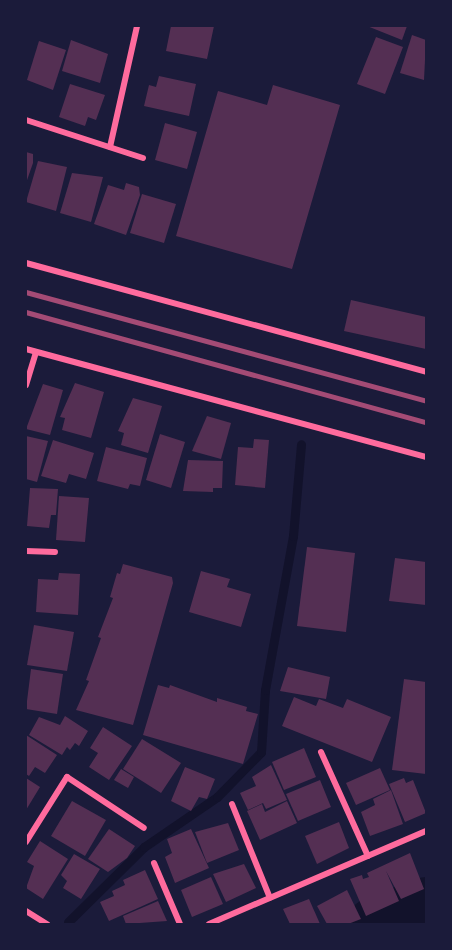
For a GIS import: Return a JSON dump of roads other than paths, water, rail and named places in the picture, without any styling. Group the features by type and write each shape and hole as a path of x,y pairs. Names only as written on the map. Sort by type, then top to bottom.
{"street":[{"path":"110,147 137,26"},
{"path":"26,120 143,158"},
{"path":"26,263 426,372"},
{"path":"26,349 426,458"},
{"path":"26,386 36,352"},
{"path":"26,551 55,552"},
{"path":"321,752 368,856"},
{"path":"26,842 67,777 144,828"},
{"path":"232,804 270,898"},
{"path":"209,924 426,831"},
{"path":"154,863 180,924"},
{"path":"26,911 47,924"}],"waterway":[{"path":"68,922 144,847 217,797 261,752 265,690 293,536 301,444"},
{"path":"374,924 426,904"}],"railway":[{"path":"26,292 426,401"},
{"path":"26,312 426,422"}]}
